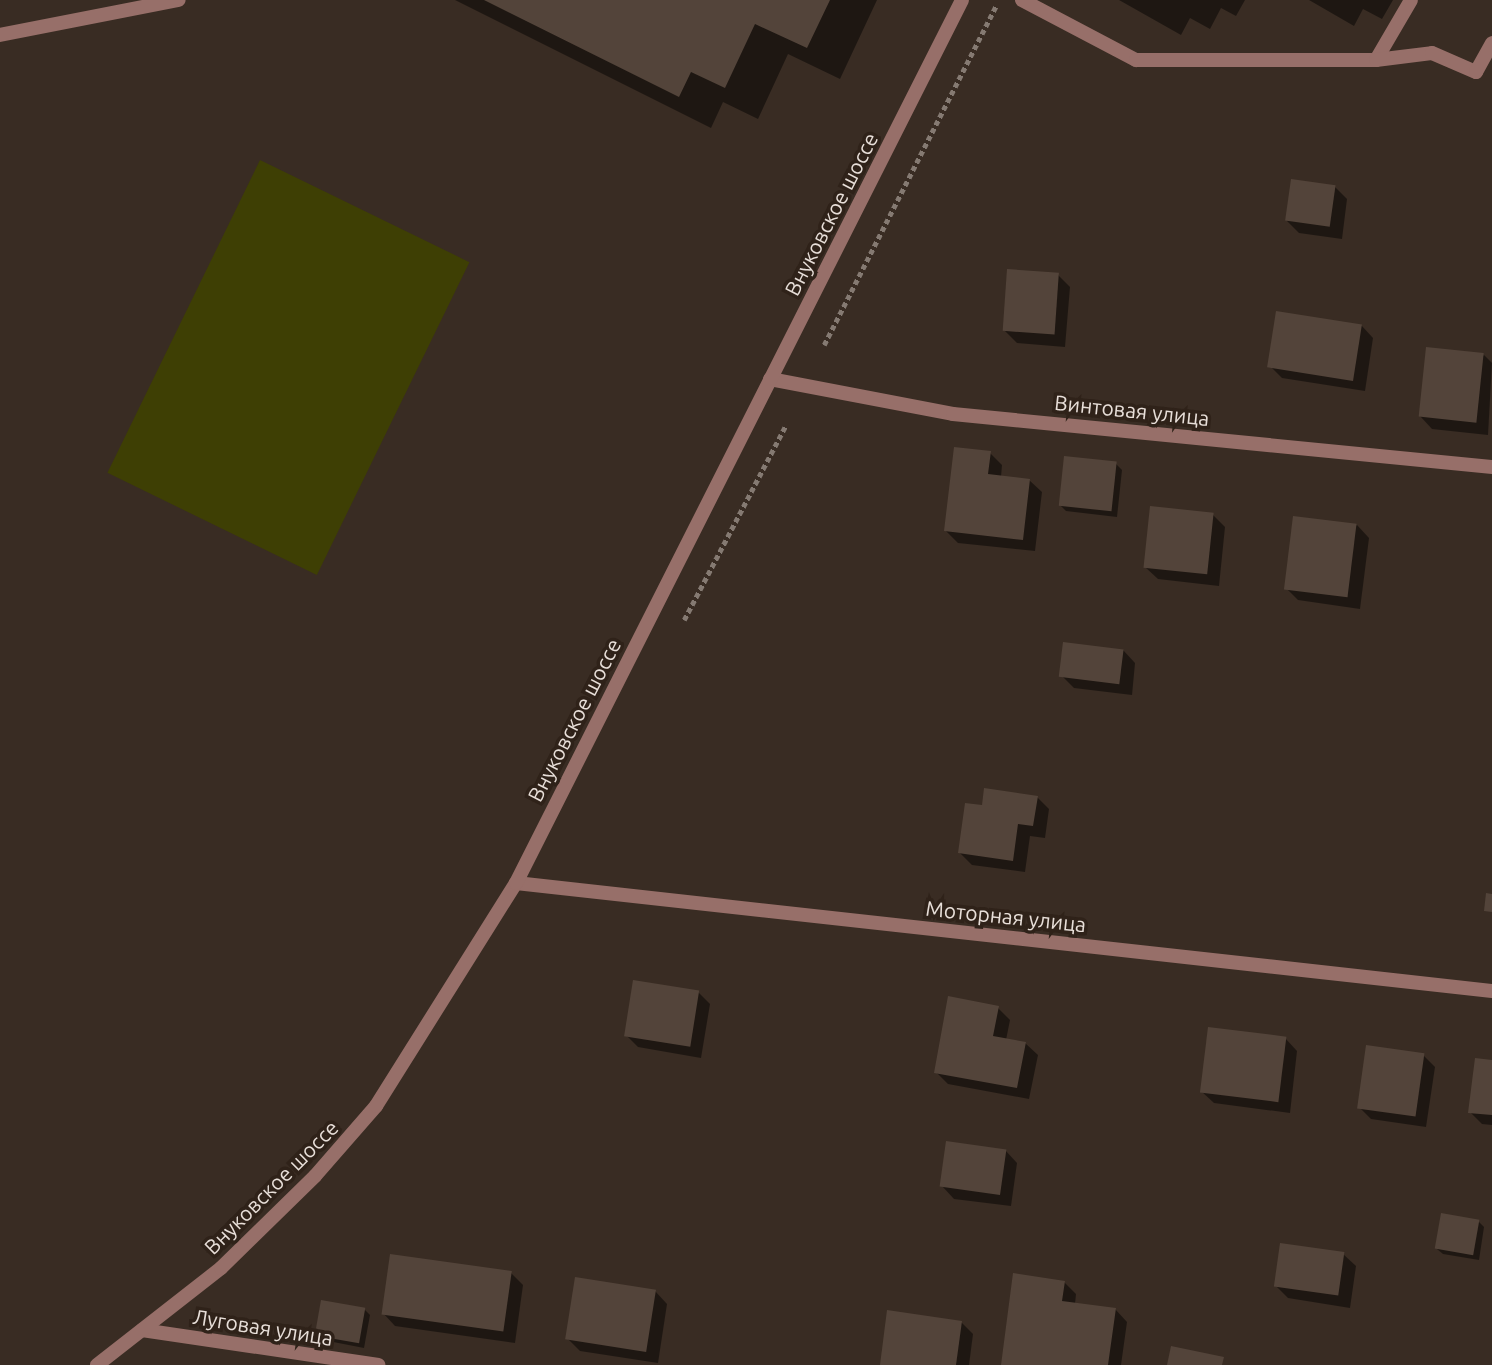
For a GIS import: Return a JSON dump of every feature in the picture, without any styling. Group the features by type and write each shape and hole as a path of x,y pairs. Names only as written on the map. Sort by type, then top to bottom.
{"street":[{"path":"0,35 179,0"},
{"name":"Внуковское шоссе","path":"97,1365 221,1268 347,1141 376,1106 516,883 962,0"},
{"path":"1022,0 1136,60 1376,60 1432,53 1476,72 1492,43"},
{"path":"1376,60 1411,0"},
{"name":"Винтовая улица","path":"770,379 953,414 1492,467"},
{"name":"Моторная улица","path":"516,883 1492,991"},
{"name":"Луговая улица","path":"142,1330 378,1365"}],"path":[{"path":"824,345 999,0"}],"shaded area":[{"path":"260,160 469,262 317,575 107,473"}],"building":[{"path":"484,0 830,0 807,48 755,24 725,88 691,72 679,97"},
{"path":"1291,179 1336,185 1330,227 1285,221"},
{"path":"1007,269 1059,273 1055,334 1003,331"},
{"path":"1276,311 1362,325 1353,381 1267,367"},
{"path":"1426,347 1484,353 1476,423 1419,417"},
{"path":"954,447 991,451 988,474 1030,479 1023,540 944,531"},
{"path":"1064,456 1117,462 1111,511 1059,506"},
{"path":"1150,506 1214,513 1207,574 1144,568"},
{"path":"1293,516 1357,524 1348,597 1284,589"},
{"path":"1063,642 1124,649 1119,684 1059,677"},
{"path":"984,788 1038,796 1033,826 1018,824 1013,861 958,853 965,803 982,805"},
{"path":"1486,893 1492,894 1492,912 1484,911"},
{"path":"633,980 699,990 690,1047 624,1036"},
{"path":"948,996 999,1006 993,1036 1026,1042 1017,1088 934,1073"},
{"path":"1208,1027 1286,1037 1278,1102 1200,1093"},
{"path":"1366,1045 1424,1053 1416,1117 1357,1108"},
{"path":"1475,1058 1492,1060 1492,1115 1468,1113"},
{"path":"946,1141 1006,1149 1000,1195 940,1187"},
{"path":"1441,1213 1479,1220 1473,1255 1435,1248"},
{"path":"1280,1243 1344,1252 1338,1296 1274,1287"},
{"path":"390,1254 512,1271 503,1332 382,1314"},
{"path":"1013,1273 1065,1281 1062,1301 1116,1308 1108,1365 1001,1365"},
{"path":"575,1277 656,1290 646,1352 565,1339"},
{"path":"321,1300 365,1308 359,1343 315,1335"},
{"path":"887,1310 962,1321 956,1365 880,1365"},
{"path":"1171,1346 1224,1357 1222,1365 1167,1365"}]}
